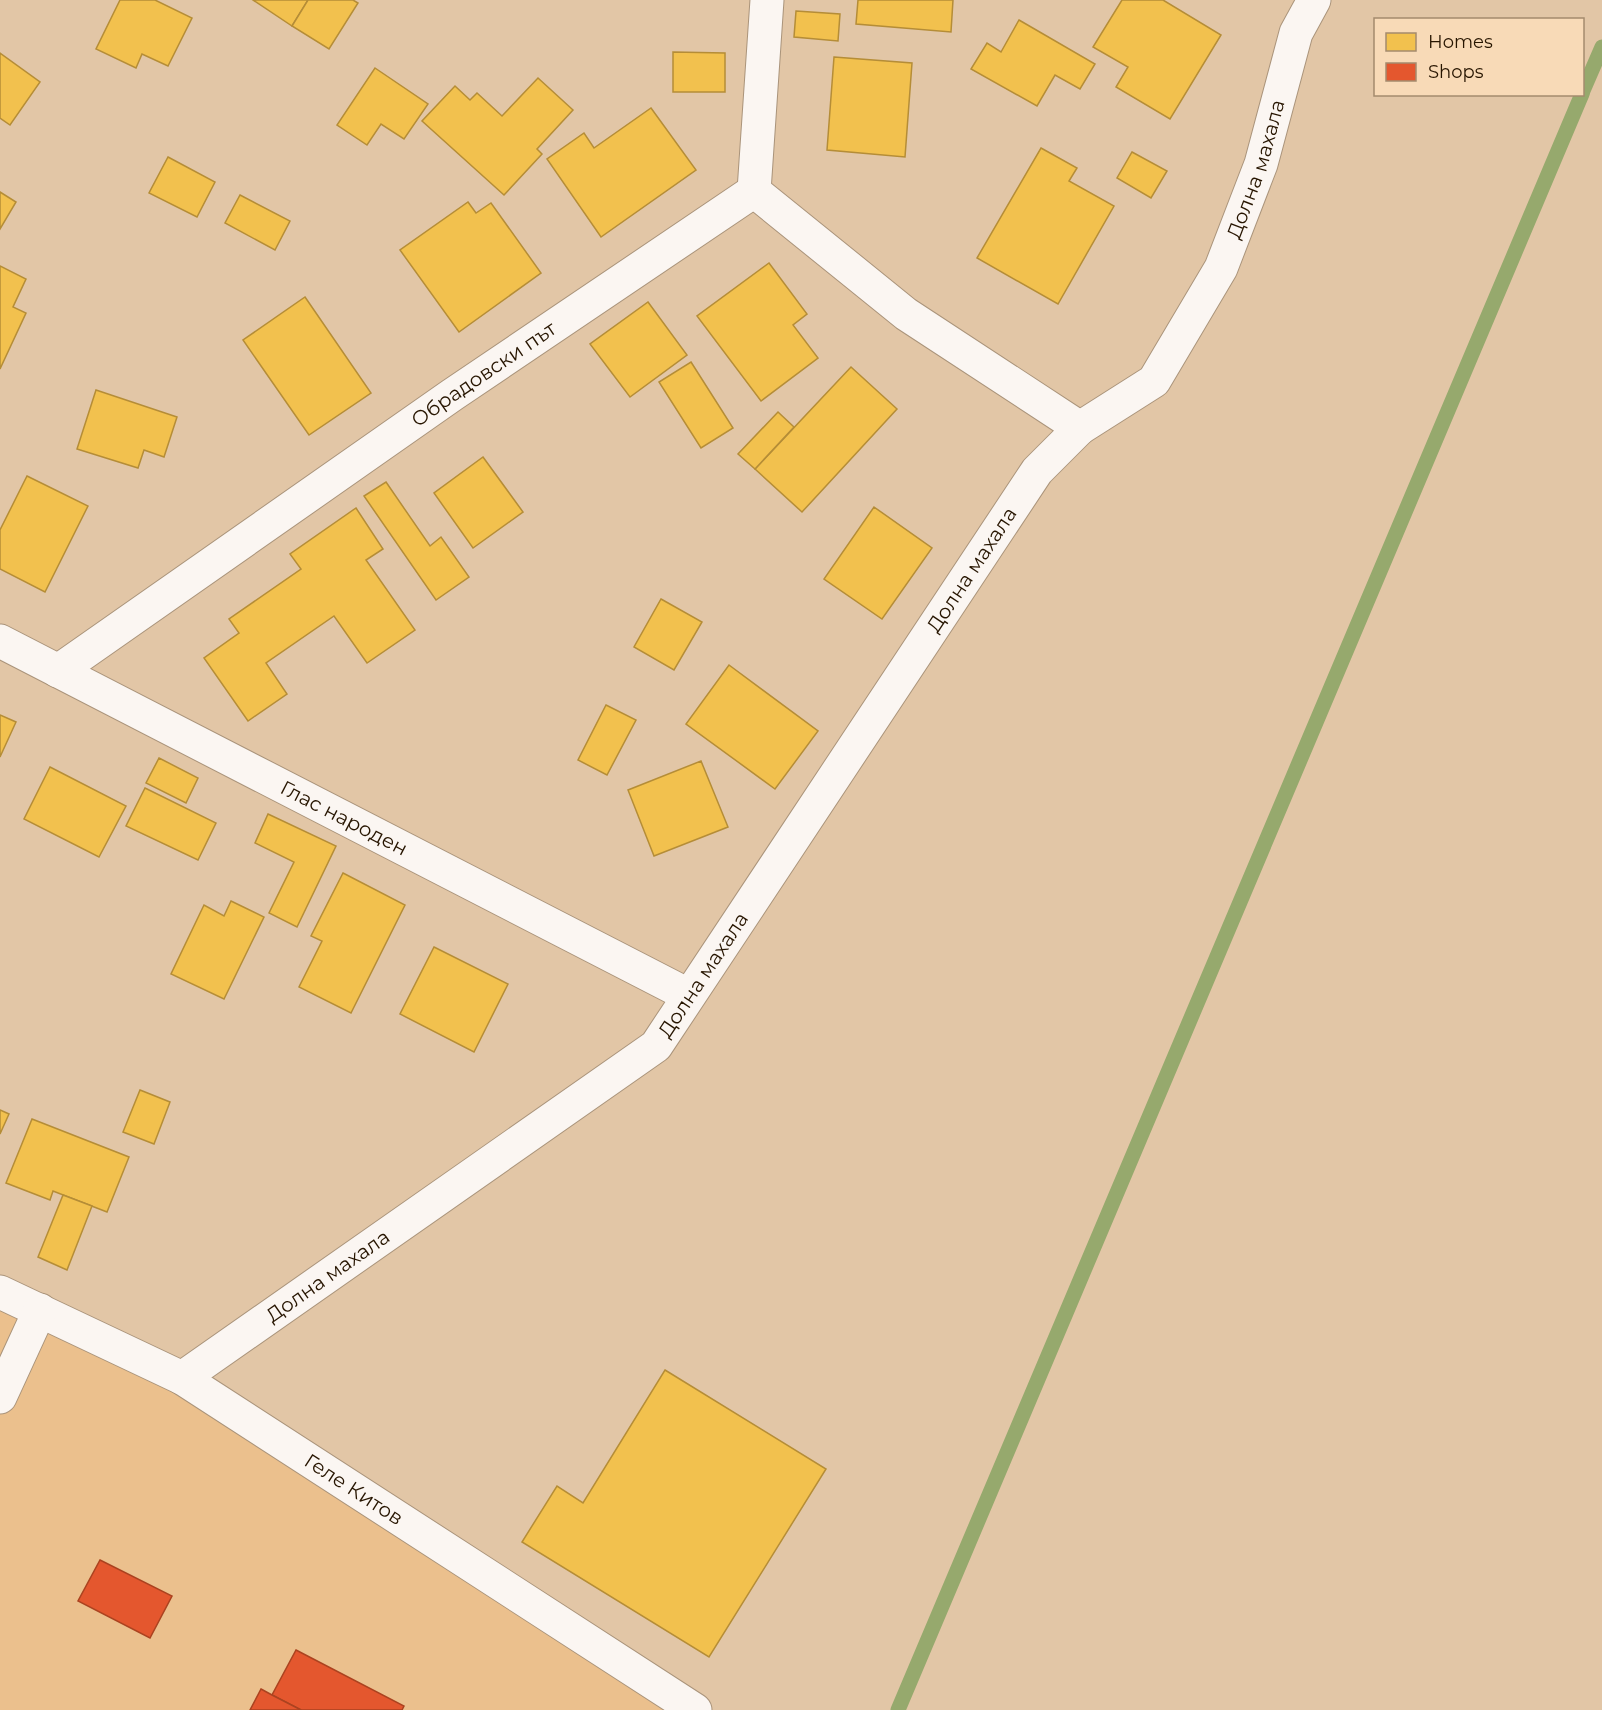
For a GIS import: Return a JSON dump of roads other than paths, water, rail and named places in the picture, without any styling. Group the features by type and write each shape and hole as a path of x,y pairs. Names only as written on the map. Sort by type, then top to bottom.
{"street":[{"path":"767,0 754,191 906,314 1080,428"},
{"name":"Долна махала","path":"182,1378 656,1046 1036,471 1080,428 1154,381 1221,268 1261,165 1296,33 1314,0"},
{"name":"Обрадовски път","path":"58,671 452,395 754,191"},
{"name":"Глас народен","path":"0,641 688,995"},
{"name":"Геле Китов","path":"0,1292 182,1378 695,1710"},
{"path":"0,1397 40,1311"}],"waterway":[{"path":"1584,88 1602,47"},
{"path":"898,1710 1581,96"}]}
